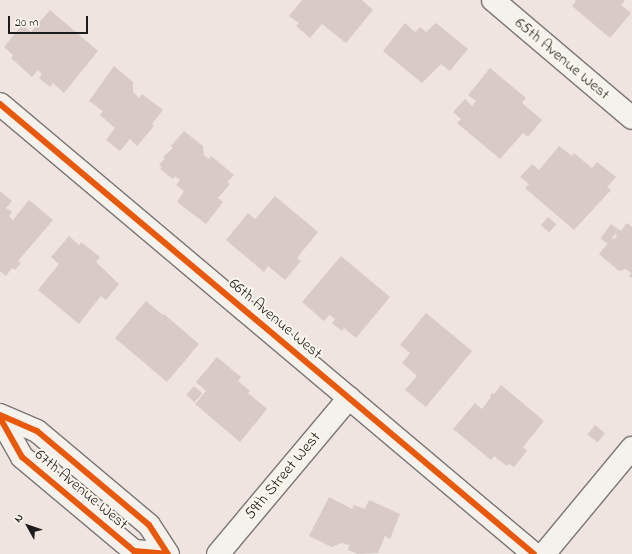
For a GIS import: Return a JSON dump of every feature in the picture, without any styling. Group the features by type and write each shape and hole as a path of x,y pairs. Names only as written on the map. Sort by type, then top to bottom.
{"street":[{"name":"65th Avenue West","path":"493,0 632,118"},
{"name":"66th Avenue West","path":"0,104 534,554"},
{"name":"59th Street West","path":"218,554 349,398"},
{"name":"67th Avenue West","path":"0,416 37,431 150,525 167,554"},
{"name":"67th Avenue West","path":"0,416 22,457 134,551 167,554"},
{"path":"544,554 632,448"}],"building":[{"path":"302,0 362,0 373,10 346,43 322,24 310,38 296,26 299,23 289,16"},
{"path":"574,0 625,0 621,5 631,13 610,38 572,6 576,1"},
{"path":"50,10 98,51 64,93 53,83 50,87 39,78 42,74 38,70 32,77 11,58 13,55 4,47 22,25 31,32"},
{"path":"405,23 415,32 420,27 426,32 436,23 468,49 450,71 441,64 422,83 383,51"},
{"path":"114,66 133,82 133,92 139,98 142,94 163,110 152,124 154,126 137,146 130,139 120,151 106,140 115,128 100,115 103,111 89,101"},
{"path":"490,68 526,98 522,103 542,120 528,137 523,133 500,159 457,123 461,119 453,112 465,99 472,106 476,101 468,95"},
{"path":"184,131 203,146 204,155 209,159 211,156 234,175 227,182 230,184 218,198 223,202 206,224 177,202 184,191 176,185 180,180 175,176 173,179 160,169 162,167 159,165 165,158 163,157 173,148 171,146"},
{"path":"559,146 572,156 574,153 592,168 597,162 616,177 607,187 611,190 574,230 525,188 529,184 520,177 532,164 539,170"},
{"path":"0,191 12,201 6,208 12,212 9,216 13,220 29,200 53,220 18,261 21,263 15,270 12,268 6,276 0,271"},
{"path":"275,196 318,232 297,258 301,261 285,280 268,266 264,272 226,240 248,213 255,219"},
{"path":"548,217 556,224 549,233 541,225"},
{"path":"627,223 632,227 632,278 629,276 631,273 626,269 619,271 599,254 612,238 614,239 617,236 615,234 619,229 621,231"},
{"path":"611,224 618,229 608,244 600,239"},
{"path":"69,236 79,245 81,242 100,257 96,262 119,284 106,300 101,296 79,324 38,290 59,264 51,257"},
{"path":"341,256 390,297 356,338 344,328 342,331 332,323 335,319 329,315 324,321 302,302"},
{"path":"146,301 163,315 164,314 199,344 167,382 115,338"},
{"path":"426,313 472,351 426,407 405,390 417,376 402,363 410,353 400,345"},
{"path":"217,357 241,377 238,381 250,391 248,393 267,409 240,442 195,404 206,391 196,382"},
{"path":"501,385 544,421 523,447 527,451 514,467 509,464 507,466 494,456 491,460 453,429 475,403 482,409 491,397 490,396 492,393 494,394"},
{"path":"194,386 202,393 194,402 186,395"},
{"path":"595,425 605,433 598,443 587,434"},
{"path":"329,497 352,509 354,505 365,509 369,500 400,514 390,539 385,536 378,553 358,554 348,550 349,545 341,543 332,547 309,536"}],"cycle path":[{"path":"0,104 534,554"},
{"path":"0,415 37,431 149,525 168,554"},
{"path":"0,418 22,457 134,551 166,554"}]}
